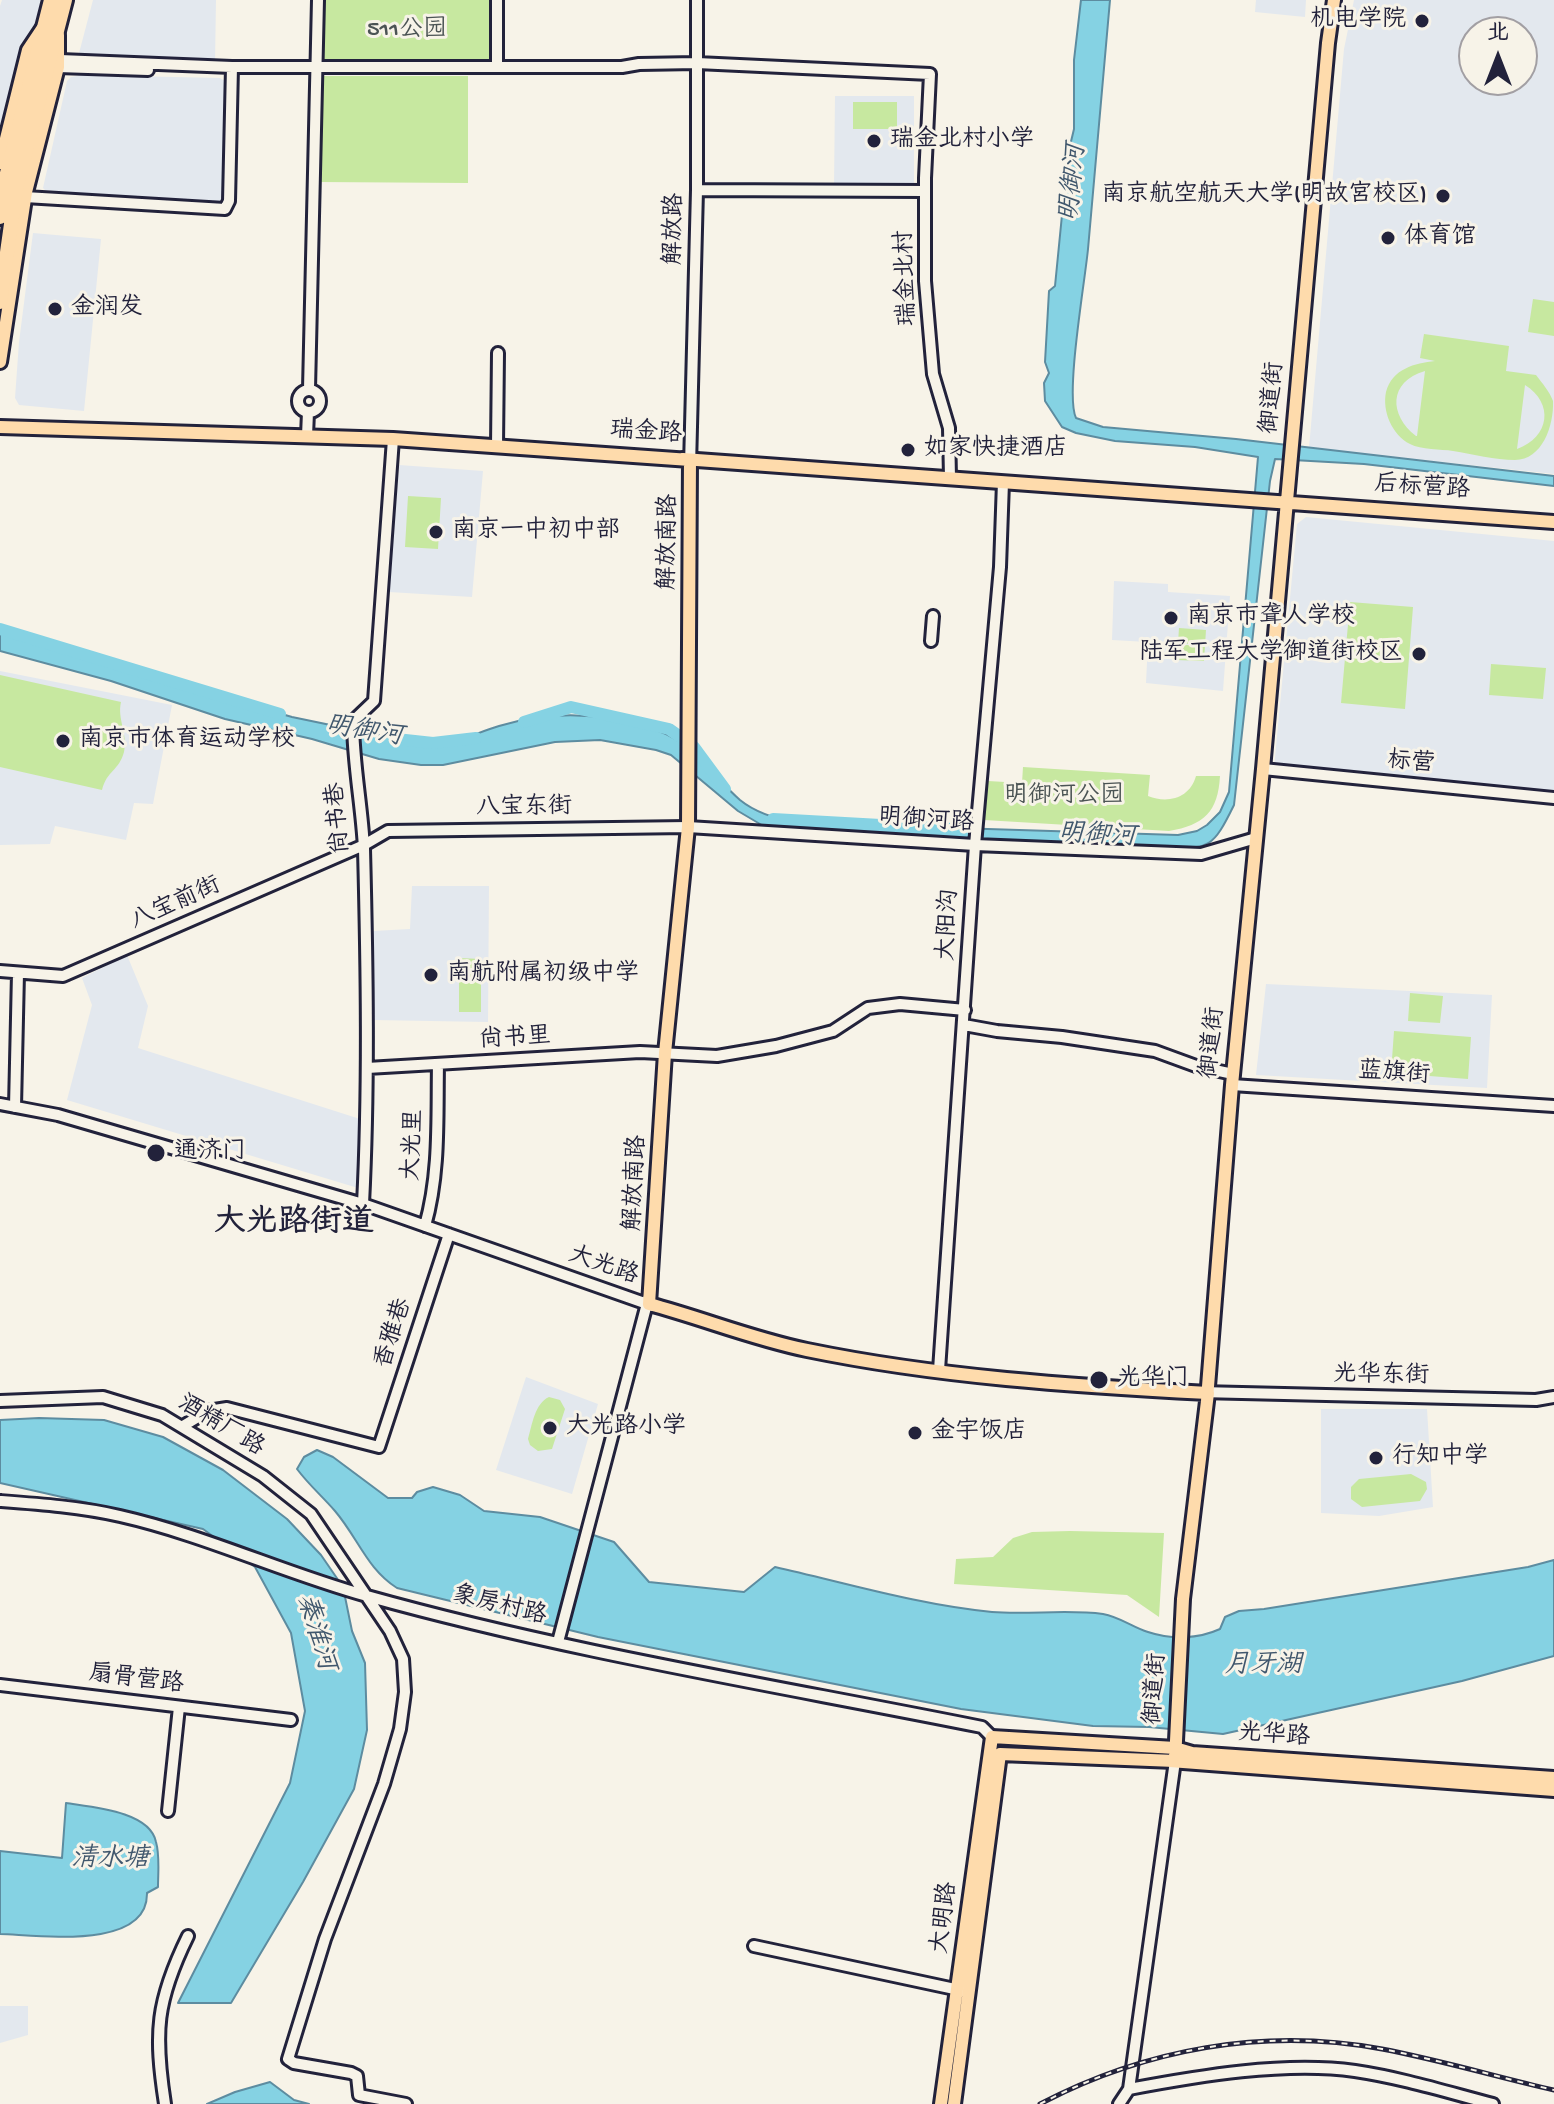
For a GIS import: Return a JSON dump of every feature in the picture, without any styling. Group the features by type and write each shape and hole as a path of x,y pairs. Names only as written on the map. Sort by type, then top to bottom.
{"highway":[{"path":"0,302 16,189 52,24 51,0"},
{"path":"0,217 4,185 52,24 65,0"}],"main road":[{"name":"御道街","path":"1175,1755 1183,1599 1208,1393 1232,1079 1334,0"},
{"path":"0,163 28,50 52,24"},
{"path":"0,362 25,197 59,63 52,24"},
{"name":"瑞金路","path":"0,427 393,439 1287,501"},
{"name":"后标营路","path":"1287,501 1554,522"},
{"path":"688,827 689,626"},
{"path":"1092,1387 1208,1393"},
{"name":"光华路","path":"992,1737 1554,1790"},
{"name":"大明路","path":"954,2104 992,1737"},
{"name":"光华路","path":"1175,1755 1192,1753 1554,1778"},
{"name":"大明路","path":"941,2104 964,1991 1000,1754 1175,1755"}],"street":[{"path":"307,436 308,412 320,401 318,394 309,389 318,0"},
{"path":"497,0 497,67"},
{"name":"解放路","path":"690,460 697,190 697,0"},
{"path":"59,63 232,70 622,67 697,63"},
{"name":"瑞金北村","path":"697,63 930,74 925,281 933,374 949,428 950,478"},
{"path":"25,197 225,209 229,201 232,70"},
{"path":"697,190 925,191"},
{"path":"497,446 498,353"},
{"name":"尚书巷","path":"363,1204 367,1068 364,845 353,721 374,701 393,439"},
{"name":"解放南路","path":"689,626 690,460"},
{"name":"大阳沟","path":"939,1370 977,817 1000,567 1003,482"},
{"path":"931,641 933,616"},
{"name":"解放南路","path":"558,1642 649,1304 665,1053 688,827 689,721"},
{"name":"标营","path":"1263,769 1554,798"},
{"name":"八宝东街","path":"364,845 388,831 688,827"},
{"name":"明御河路","path":"688,827 975,845 1201,854 1256,838"},
{"name":"八宝前街","path":"0,971 63,976 364,845"},
{"path":"15,1107 18,973"},
{"name":"尚书里","path":"367,1068 640,1052 717,1056 776,1046 833,1031 868,1008 900,1004 965,1010"},
{"name":"蓝旗街","path":"964,1025 1155,1051 1232,1079 1554,1106"},
{"name":"大光里","path":"425,1226 437,1163 438,1064"},
{"name":"大光路","path":"0,1104 58,1115 363,1204 649,1304 806,1350 939,1370 1092,1387"},
{"name":"香雅巷","path":"183,1426 208,1411 227,1408 379,1447 449,1234"},
{"name":"光华东街","path":"1208,1393 1536,1400 1554,1397"},
{"name":"酒精厂路","path":"0,1401 103,1397 162,1415 183,1426 263,1476 311,1514 390,1631 403,1659 405,1692 400,1729 384,1784 325,1939 288,2059 294,2063 351,2073 357,2076 359,2095 406,2104"},
{"name":"象房村路","path":"0,1501 77,1508 121,1517 215,1544 365,1596 558,1642 982,1727 992,1737"},
{"name":"扇骨营路","path":"0,1685 291,1720"},
{"path":"168,1811 179,1707"},
{"path":"1119,2104 1129,2089 1175,1755"},
{"path":"165,2104 158,2024 163,1996 188,1936"},
{"path":"754,1946 964,1991"},
{"path":"1129,2089 1216,2074 1277,2069 1352,2071 1493,2104"}],"shaded area":[{"path":"2,0 41,0 0,163 0,6"},
{"path":"93,0 216,0 215,63 78,57"},
{"path":"1256,0 1306,0 1305,17 1255,12"},
{"name":"南京航空航天大学(明故宫校区)","path":"1354,0 1554,0 1554,474 1309,448 1344,49"},
{"path":"82,75 220,78 225,81 229,85 224,204 48,193 43,188 67,81"},
{"name":"瑞金北村小学","path":"835,96 914,96 914,187 834,187"},
{"path":"33,233 101,239 84,411 19,405 15,398"},
{"name":"南京一中初中部","path":"399,465 483,471 472,597 389,592"},
{"name":"陆军工程大学御道街校区","path":"1306,517 1554,541 1554,797 1274,768 1297,524"},
{"name":"南京市聋人学校","path":"1114,581 1168,584 1168,592 1230,596 1223,691 1146,683 1148,642 1112,640"},
{"path":"0,671 172,705 153,804 134,803 126,840 55,826 50,844 0,845"},
{"name":"南航附属初级中学","path":"412,886 489,886 488,1022 373,1020 373,931 410,929"},
{"path":"127,955 148,1006 138,1048 360,1119 358,1188 67,1100 92,1005 82,978"},
{"path":"1266,984 1492,995 1487,1088 1256,1075"},
{"name":"大光路小学","path":"526,1377 598,1404 572,1494 496,1470"},
{"name":"行知中学","path":"1321,1409 1427,1409 1433,1507 1379,1516 1321,1513"},
{"path":"0,2006 28,2006 28,2035 0,2043"}],"green space":[{"name":"511公园","path":"323,0 493,0 492,58 486,61 324,61 321,52"},
{"path":"324,76 468,76 468,183 318,182 320,83"},
{"path":"853,102 897,102 897,129 853,129"},
{"path":"1533,299 1554,302 1554,336 1528,332"},
{"path":"1424,334 1509,346 1506,371 1536,375 1553,401 1549,431 1539,448 1524,458 1507,460 1420,447 1404,440 1390,422 1386,392 1399,373 1420,363 1435,361 1420,358","holes":["1425,371 1417,436 1416,436 1401,419 1396,400 1404,383","1525,385 1541,401 1544,419 1536,436 1517,449"]},
{"path":"408,496 441,498 438,549 405,547"},
{"path":"1350,602 1413,607 1405,709 1341,703"},
{"path":"1179,628 1206,630 1204,661 1176,660 1177,645 1202,645 1178,643"},
{"path":"1491,664 1546,668 1543,699 1489,695"},
{"name":"南京市体育运动学校","path":"0,675 121,702 124,752 102,790 0,767"},
{"name":"明御河公园","path":"1023,767 1150,775 1148,796 1163,799 1177,797 1189,790 1196,776 1220,776 1216,799 1207,815 1191,825 1169,831 984,820 988,781 1022,783"},
{"path":"459,958 481,959 481,1012 459,1012"},
{"path":"1410,993 1443,996 1440,1023 1408,1021"},
{"path":"1394,1031 1471,1037 1468,1079 1391,1073"},
{"path":"549,1397 560,1400 565,1409 552,1449 538,1451 528,1439 537,1409"},
{"path":"1411,1474 1426,1482 1427,1489 1420,1501 1362,1507 1351,1499 1351,1487 1359,1479"},
{"path":"1032,1532 1164,1533 1159,1617 1127,1595 954,1584 956,1559 993,1557 1013,1538"}],"water":[{"path":"1081,0 1110,0 1088,249 1074,363 1073,405 1076,418 1103,427 1236,439 1554,476 1554,486 1364,464 1275,459 1234,805 1220,832 1206,844 1188,848 1158,848 884,838 765,827 738,811 671,755 656,750 600,740 555,742 443,765 379,759 312,739 225,719 111,681 0,651 0,632 292,717 422,744 453,742 499,726 558,715 597,717 636,724 682,743 746,805 781,820 797,823 1178,835 1197,831 1207,825 1220,812 1229,792 1258,457 1195,447 1115,441 1076,433 1062,427 1045,401 1044,383 1049,373 1045,362 1049,291 1055,286 1068,154 1074,129 1074,60"},
{"name":"秦淮河","path":"0,1420 104,1420 163,1437 223,1470 287,1519 321,1555 343,1587 352,1631 365,1663 367,1730 354,1789 231,2003 178,2003 290,1783 305,1711 291,1633 255,1567 203,1529 0,1483"},
{"name":"月牙湖","path":"317,1450 333,1457 388,1498 412,1498 417,1492 433,1487 460,1495 484,1511 540,1517 614,1542 649,1582 744,1592 775,1567 965,1609 1006,1613 1103,1614 1157,1635 1176,1637 1203,1635 1220,1629 1225,1617 1239,1611 1528,1567 1554,1560 1554,1656 1462,1681 1223,1734 1149,1727 1093,1726 961,1709 598,1637 397,1588 378,1572 343,1521 297,1469 304,1457"},
{"name":"清水塘","path":"66,1803 118,1812 143,1823 156,1842 158,1887 147,1893 143,1911 130,1924 111,1932 63,1937 0,1934 0,1851 62,1858"},
{"path":"270,2082 294,2100 309,2104 207,2104 235,2092"}],"waterway":[{"name":"明御河","path":"0,629 280,714"},
{"name":"明御河","path":"524,722 571,707 669,729 683,739"},
{"name":"明御河","path":"387,738 433,743 476,738"},
{"name":"明御河","path":"694,747 725,789"},
{"name":"明御河","path":"773,819 970,830"}],"railway":[{"path":"1040,2104 1121,2069 1163,2057 1250,2042 1338,2043 1382,2049 1554,2090"}],"place":[{"name":"机电学院","path":"1422,21"},
{"name":"瑞金北村小学","path":"874,141"},
{"name":"南京航空航天大学(明故宫校区)","path":"1443,196"},
{"name":"体育馆","path":"1388,238"},
{"name":"金润发","path":"55,309"},
{"name":"如家快捷酒店","path":"908,450"},
{"name":"南京一中初中部","path":"436,532"},
{"name":"南京市聋人学校","path":"1171,618"},
{"name":"陆军工程大学御道街校区","path":"1419,654"},
{"name":"南京市体育运动学校","path":"63,741"},
{"name":"南航附属初级中学","path":"431,975"},
{"name":"通济门","path":"156,1153"},
{"name":"光华门","path":"1099,1380"},
{"name":"大光路小学","path":"550,1428"},
{"name":"金宇饭店","path":"915,1433"},
{"name":"行知中学","path":"1376,1458"}],"district":[{"name":"大光路街道","path":"294,1225"}]}
